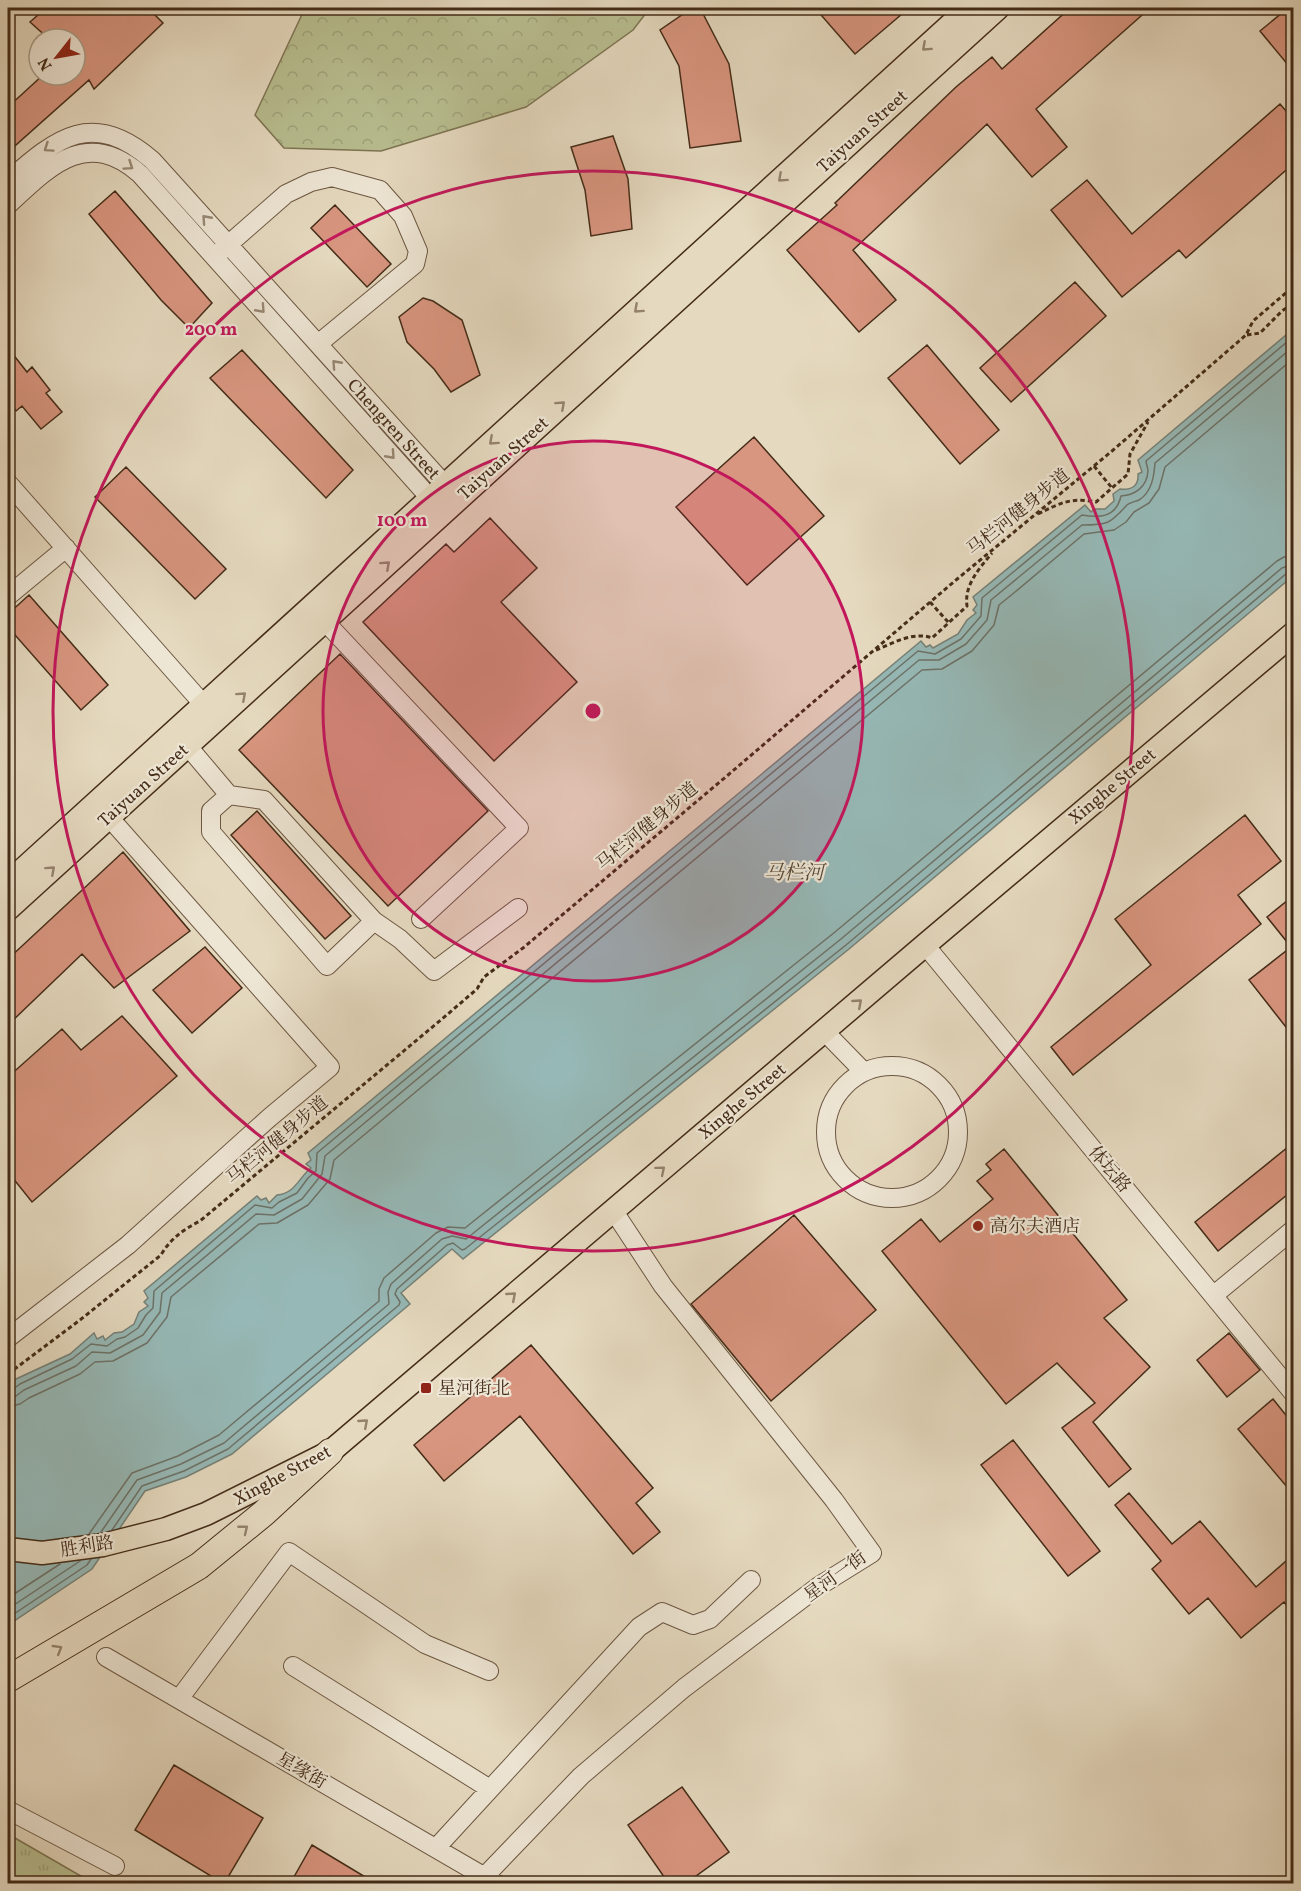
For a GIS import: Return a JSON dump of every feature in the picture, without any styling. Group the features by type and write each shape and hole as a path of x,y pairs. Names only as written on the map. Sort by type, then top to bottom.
{"highway":[{"path":"8,1679 199,1566 264,1513 330,1452"}],"main road":[{"name":"Taiyuan Street","path":"8,909 102,810 318,614 442,496 969,8"},
{"name":"Taiyuan Street","path":"442,496 998,8"},
{"name":"Xinghe Street","path":"166,1529 206,1514 330,1452 1293,633"},
{"name":"Taiyuan Street","path":"8,883 102,810"},
{"name":"胜利路","path":"8,1549 42,1553 103,1545 166,1529"}],"street":[{"name":"Chengren Street","path":"8,181 36,156 57,142 76,135 93,132 114,135 136,145 229,244 318,344 442,496"},
{"name":"Chengren Street","path":"8,205 58,162 78,154 98,153 115,157 130,165 214,257 442,496"},
{"path":"214,257 286,194 310,182 332,177 380,190 403,216 418,251 415,264 318,344"},
{"path":"8,483 210,712"},
{"path":"8,596 66,549"},
{"path":"318,614 519,828 421,919"},
{"path":"181,738 229,795 264,800 374,921 400,939 434,971 518,908"},
{"path":"229,795 212,811 211,831 327,966 374,921"},
{"path":"8,1338 128,1245 269,1118 330,1067 102,810"},
{"name":"体坛路","path":"925,945 1293,1394"},
{"path":"825,1032 864,1072"},
{"path":"885,1066 907,1067 927,1076 944,1090 954,1109 958,1131 955,1152 945,1172 929,1187 909,1196 887,1198 867,1192 848,1181 835,1164 827,1144 827,1122 833,1101 846,1084 864,1072 885,1066"},
{"name":"星河一街","path":"488,1881 581,1776 684,1688 819,1586 872,1552 834,1500 663,1286 613,1210"},
{"path":"1214,1295 1293,1229"},
{"path":"179,1699 289,1552 425,1644 489,1671"},
{"path":"436,1848 639,1627 662,1612 693,1624 710,1619 751,1580"},
{"name":"星缘街","path":"106,1657 436,1848 488,1881"},
{"path":"293,1666 490,1789"},
{"path":"8,1810 115,1866"}],"path":[{"name":"马栏河健身步道","path":"8,1374 161,1255 167,1244 200,1221 442,1019 477,989 484,977 532,940 930,602 1151,418 1246,335 1253,321 1293,286"},
{"path":"1246,335 1260,333 1293,303"},
{"path":"1033,516 1065,501 1079,498 1096,502 1128,474 1130,454 1151,418"},
{"path":"1094,466 1112,488"},
{"path":"872,652 908,638 926,636 932,638 967,606 967,590 996,547"},
{"path":"930,602 949,623"}],"green space":[{"path":"305,8 650,8 633,30 526,107 381,151 284,148 255,115"},
{"path":"8,1834 93,1883 8,1883"}],"water":[{"name":"马栏河","path":"1293,329 1293,576 849,949 463,1259 452,1249 401,1293 410,1304 232,1454 186,1477 145,1491 92,1569 8,1625 8,1386 16,1379 70,1354 94,1333 97,1339 103,1336 105,1340 134,1324 139,1312 148,1306 144,1302 148,1298 144,1291 257,1196 261,1200 266,1198 269,1203 277,1195 293,1188 311,1168 306,1164 311,1160 308,1153 921,641 926,647 930,645 933,648 958,634 967,620 976,613 973,610 977,605 973,597 1085,505 1091,512 1094,509 1105,509 1114,501 1113,494 1120,489 1134,487 1138,474 1142,472 1138,460"}],"building":[{"path":"46,8 148,8 163,23 94,89 89,80 87,82 87,27 36,27 30,22"},
{"path":"692,8 700,8 729,64 741,141 690,148 679,66 660,30"},
{"path":"815,8 909,8 855,54"},
{"path":"1070,8 1150,8 1036,109 1067,147 1032,177 987,124 853,250 896,300 859,332 787,250 837,205 835,203 956,87 992,57 1002,69"},
{"path":"1288,8 1293,8 1293,71 1260,31"},
{"path":"30,87 81,87 8,152 8,107"},
{"path":"1280,104 1293,119 1293,164 1186,258 1179,250 1122,297 1051,210 1087,180 1132,234"},
{"path":"613,136 628,179 632,229 591,236 585,190 571,147"},
{"path":"115,191 212,303 189,328 161,300 89,214"},
{"path":"335,205 391,264 367,287 311,228"},
{"path":"1075,282 1106,316 1011,402 980,368"},
{"path":"423,298 433,301 462,320 480,375 451,392 434,369 407,342 399,317"},
{"path":"927,345 999,430 960,464 888,378"},
{"path":"8,348 27,372 32,367 50,390 46,393 62,412 41,429 22,406 16,411 8,400"},
{"path":"242,350 353,470 326,498 210,378"},
{"path":"754,437 824,516 747,585 676,507"},
{"path":"126,467 226,569 195,599 95,497"},
{"path":"490,518 537,568 501,602 577,682 494,761 363,622 446,544 454,552"},
{"path":"29,595 108,685 81,710 8,627 8,614"},
{"path":"340,654 488,811 388,906 239,750"},
{"path":"257,811 351,916 325,939 231,835"},
{"path":"1245,815 1281,861 1238,895 1261,924 1073,1075 1051,1047 1151,965 1115,919"},
{"path":"123,852 190,931 114,988 82,954 8,1025 8,959"},
{"path":"1293,896 1293,1036 1249,980 1291,947 1267,917"},
{"path":"205,947 242,988 192,1033 153,990"},
{"path":"122,1016 177,1076 32,1202 8,1172 8,1077 62,1029 81,1050"},
{"path":"1293,1143 1293,1190 1218,1251 1195,1222"},
{"path":"1004,1149 1127,1300 1104,1318 1150,1367 1093,1422 1131,1469 1109,1487 1062,1428 1095,1403 1057,1363 1006,1404 882,1251 921,1219 940,1242 993,1199 977,1181 991,1170 986,1164"},
{"path":"794,1215 876,1310 771,1401 691,1304"},
{"path":"1229,1333 1260,1370 1227,1397 1197,1360"},
{"path":"531,1345 653,1488 636,1503 660,1532 633,1554 520,1416 444,1481 414,1445"},
{"path":"1273,1399 1293,1424 1293,1494 1238,1429"},
{"path":"1013,1440 1100,1551 1068,1576 981,1465"},
{"path":"1129,1493 1172,1544 1200,1521 1256,1587 1293,1555 1293,1613 1284,1602 1241,1638 1208,1598 1189,1614 1152,1569 1161,1561 1115,1505"},
{"path":"174,1765 263,1818 224,1884 135,1830"},
{"path":"682,1787 729,1852 685,1884 669,1884 628,1825"},
{"path":"312,1845 377,1884 290,1884"}],"place":[{"name":"高尔夫酒店","path":"978,1226"},
{"name":"星河街北","path":"426,1388"}]}
